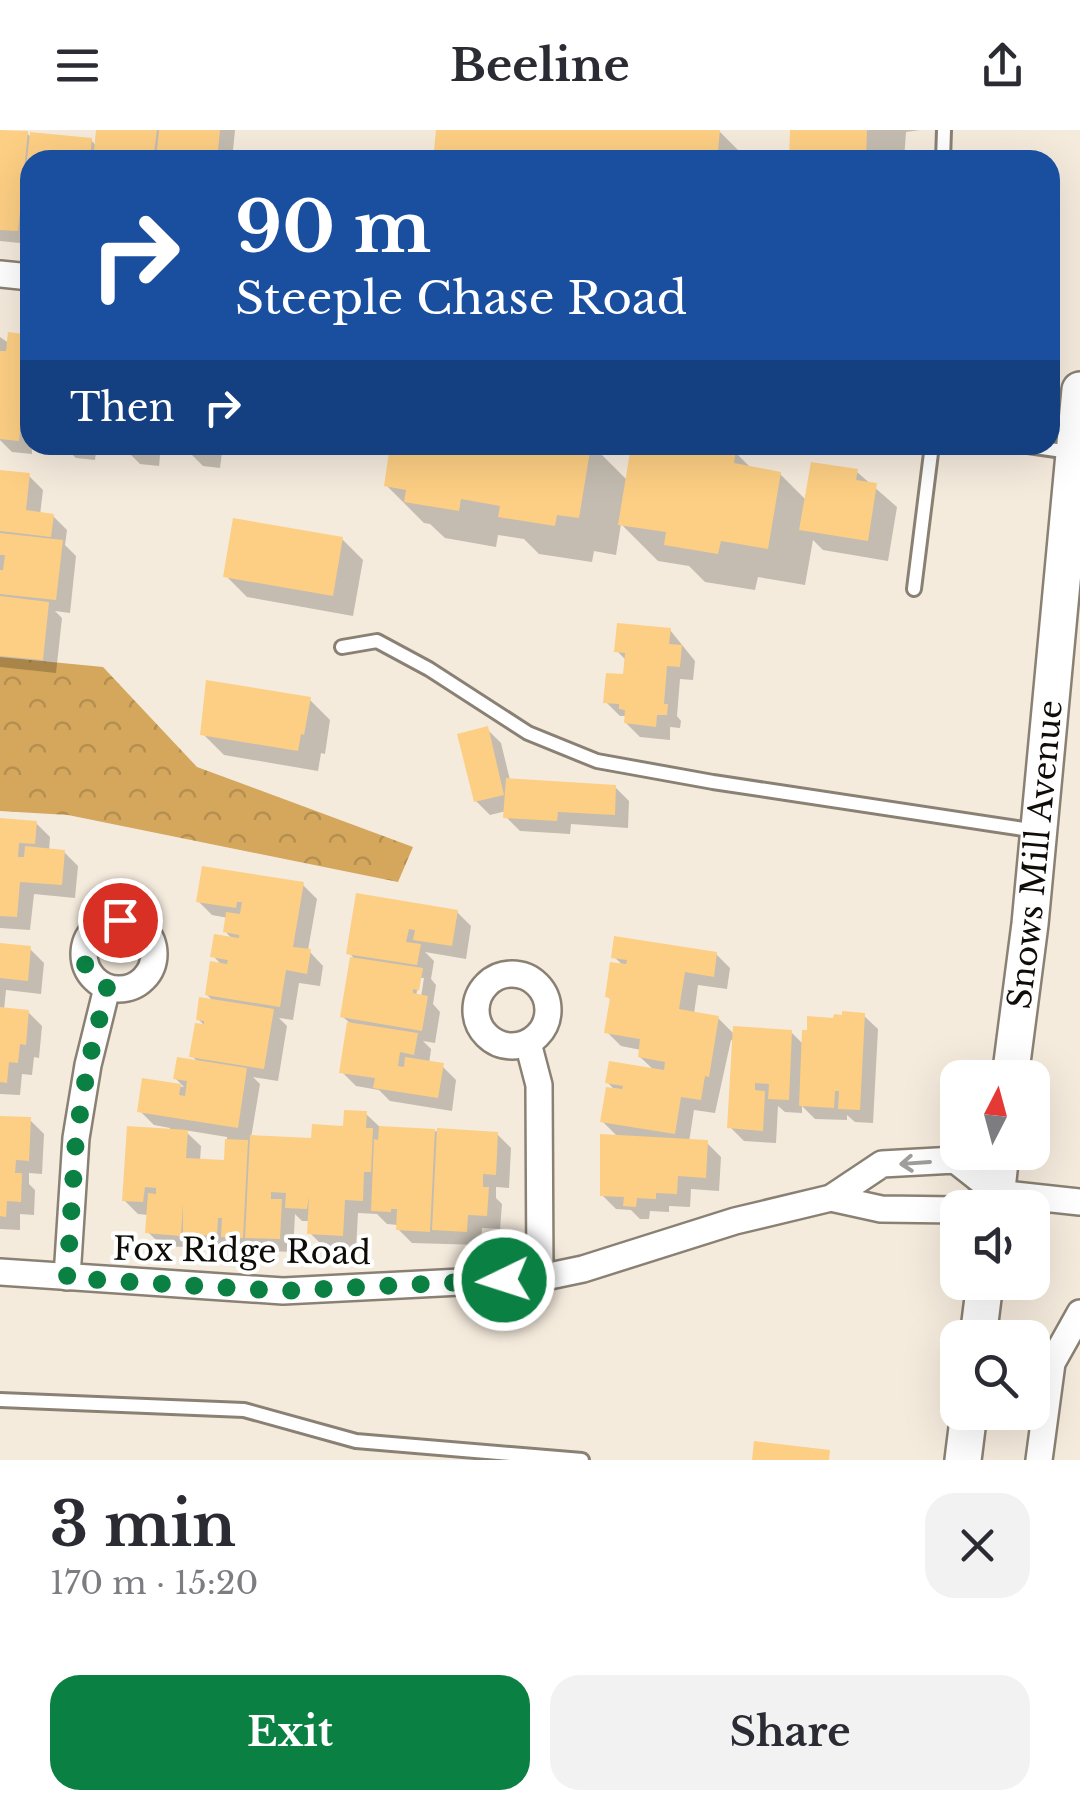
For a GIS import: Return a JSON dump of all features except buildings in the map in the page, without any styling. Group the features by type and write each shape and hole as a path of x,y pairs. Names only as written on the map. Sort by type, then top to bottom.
{"main road":[{"name":"Snows Mill Avenue","path":"1012,1060 1039,831 1080,390"},
{"path":"963,1460 967,1430"}],"street":[{"path":"67,1278 76,1138 88,1065 107,988"},
{"path":"528,1043 539,1085 540,1278"},
{"name":"Fox Ridge Road","path":"0,1272 283,1291 540,1278 583,1269 735,1220 831,1198 882,1164 954,1160 986,1190"},
{"name":"Fox Ridge Road","path":"831,1198 881,1208 940,1209"},
{"path":"1050,1201 1080,1202"},
{"path":"1038,1460 1052,1363 1080,1313"}],"lane":[{"path":"1060,450 1073,452"},
{"path":"914,589 931,455"},
{"path":"342,648 377,641 430,669 528,732 597,762 1039,831"},
{"path":"0,1400 244,1410 356,1442 582,1460"}],"green space":[{"path":"0,657 103,667 197,767 413,847 398,882 68,815 0,811"}],"route":[{"path":"120,920 110,920 93,930 84,948 86,968 107,988 88,1065 76,1138 67,1278 283,1291 504,1280"}]}
